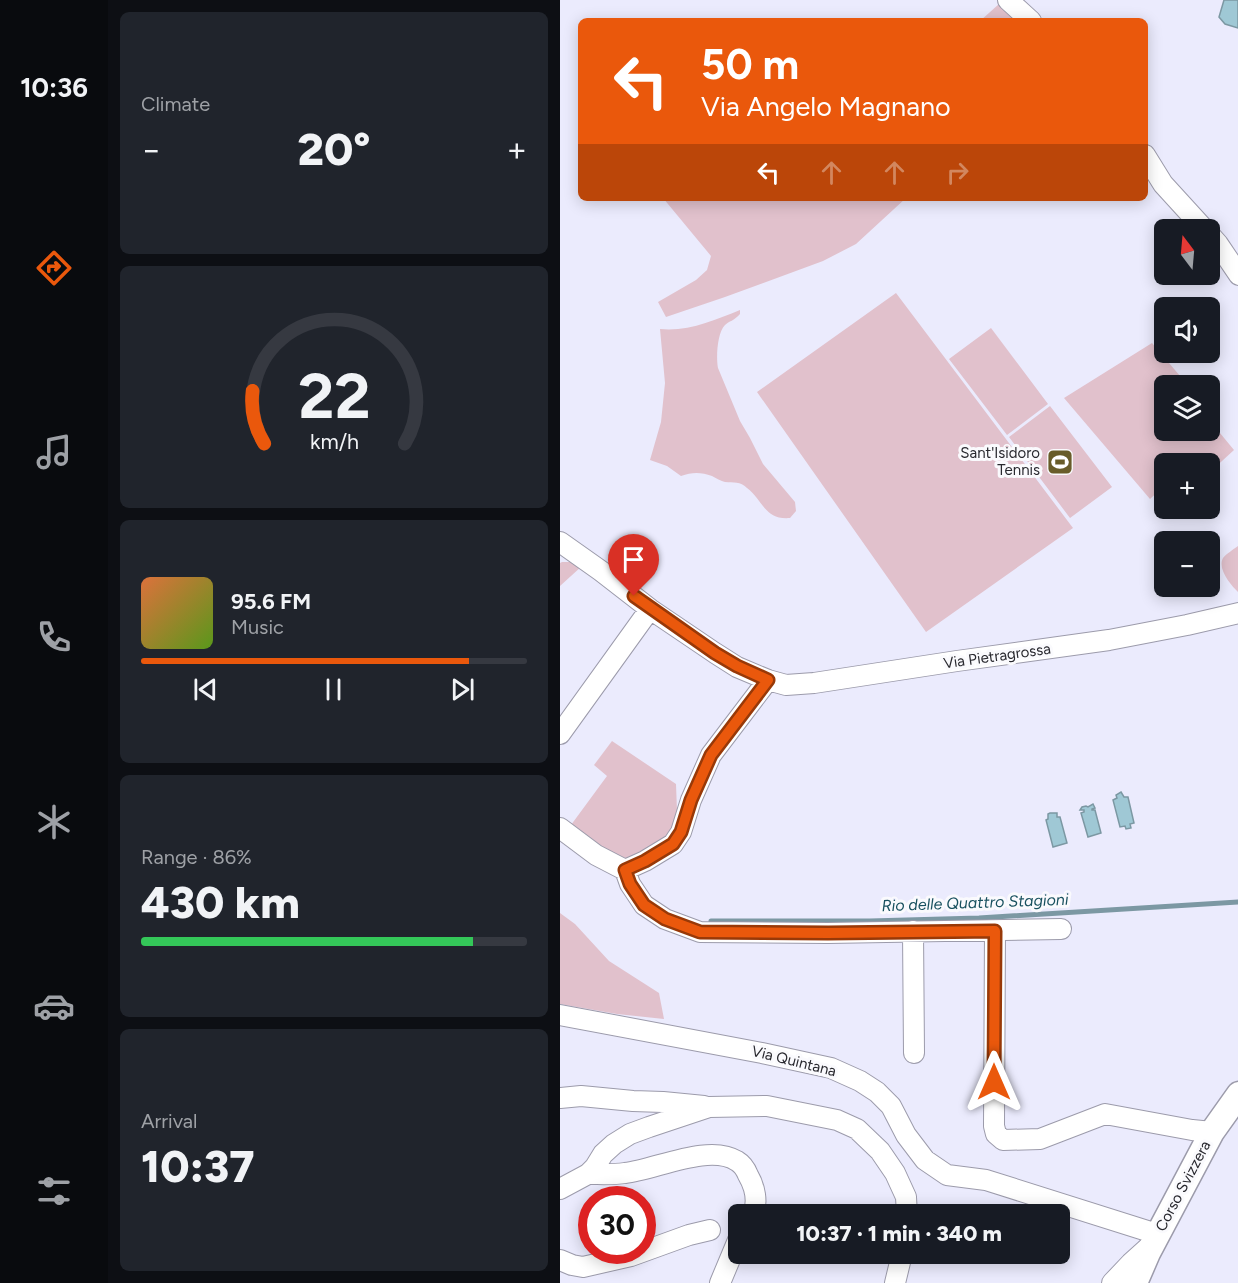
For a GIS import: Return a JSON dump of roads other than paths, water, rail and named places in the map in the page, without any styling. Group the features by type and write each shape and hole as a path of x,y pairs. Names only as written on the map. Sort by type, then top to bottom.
{"main road":[{"name":"Corso Svizzera","path":"1135,1283 1155,1239 1212,1132 1238,1094"}],"street":[{"path":"1008,0 1028,18"},
{"path":"1148,160 1163,184 1195,219"},
{"path":"1220,247 1238,275"},
{"name":"Via Pietragrossa","path":"560,542 650,609 730,662 768,680 786,685 814,683 1109,640 1232,614"},
{"path":"560,734 650,609"},
{"path":"625,870 673,844 681,832 691,800 711,755 768,680"},
{"path":"560,828 596,855 625,870 630,884 644,905 665,919 700,932 828,933 1061,929"},
{"path":"995,931 994,1130 999,1137 1007,1141 1040,1139 1104,1114 1212,1132"},
{"path":"913,932 914,1053"},
{"name":"Via Quintana","path":"560,1015 750,1050 831,1068 860,1081 876,1092 891,1106 906,1135 925,1160 947,1175 986,1180 1155,1239"},
{"path":"560,1098 581,1096 709,1107 767,1106 838,1120 857,1129 880,1151 895,1173 906,1197 906,1204"},
{"path":"560,1189 587,1174 608,1149 630,1134 709,1107"},
{"path":"587,1174 626,1173 703,1155 727,1156 740,1162 752,1182 756,1204"},
{"path":"560,1260 583,1267 631,1256 689,1235 710,1230"},
{"path":"1112,1283 1155,1239"},
{"path":"720,1283 728,1264"},
{"path":"895,1283 900,1264"}],"water":[{"path":"1224,0 1238,0 1238,28 1225,24 1219,17"},
{"path":"1121,792 1124,797 1128,797 1134,823 1130,824 1131,828 1120,827 1113,800"},
{"path":"1093,804 1095,808 1092,810 1095,810 1101,833 1088,837 1081,813 1084,810 1080,810 1082,807"},
{"path":"1050,813 1057,813 1057,817 1060,817 1067,843 1053,847 1046,820"}],"waterway":[{"name":"Rio delle Quattro Stagioni","path":"711,921 979,918 1239,902"}],"place":[{"name":"Sant'Isidoro Tennis","path":"1060,462"}]}
